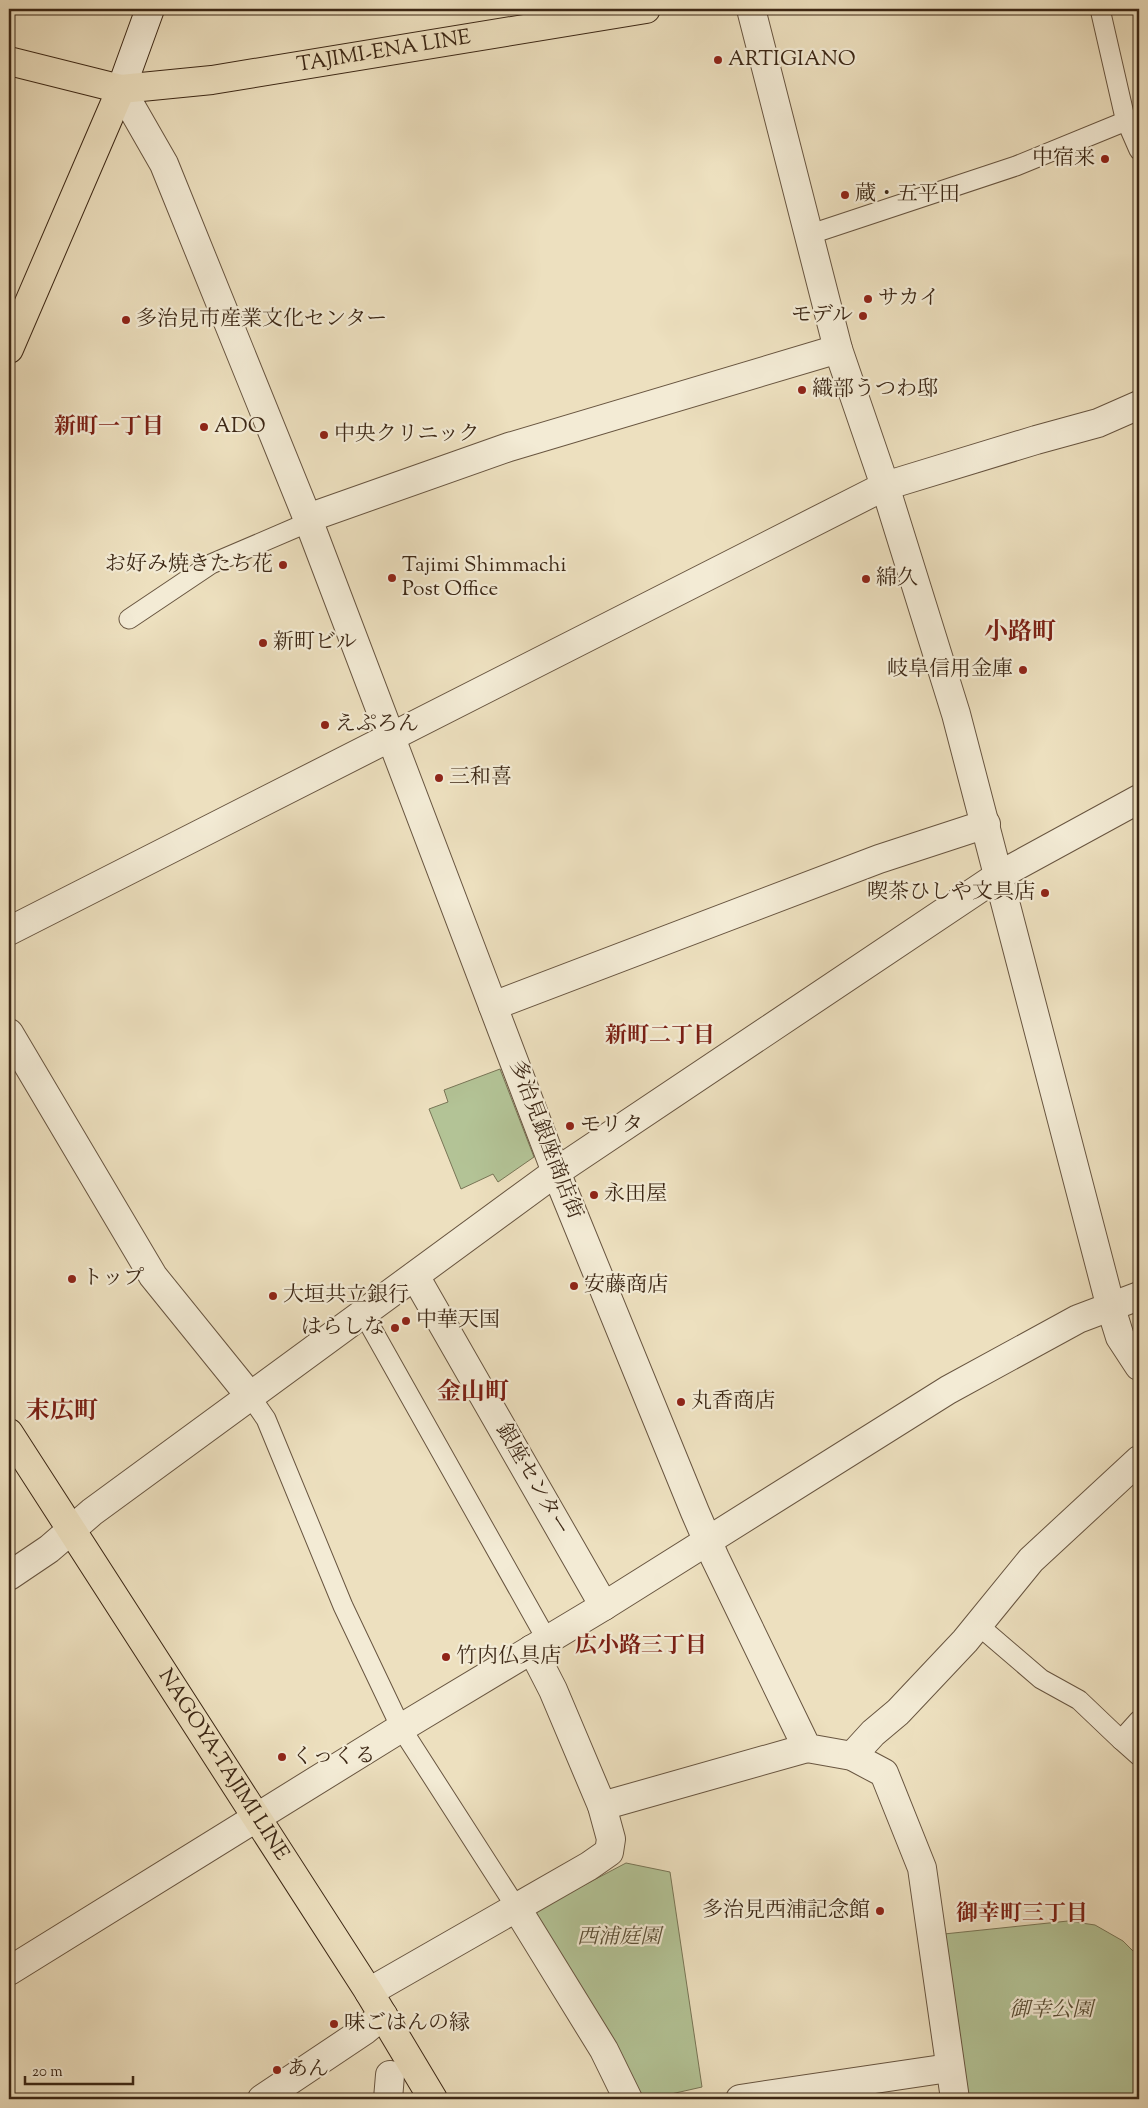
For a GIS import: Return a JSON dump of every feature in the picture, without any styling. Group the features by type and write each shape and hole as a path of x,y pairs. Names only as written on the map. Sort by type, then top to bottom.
{"main road":[{"name":"TAJIMI-ENA LINE","path":"121,89 212,80 646,9"},
{"path":"9,61 121,89 9,349"},
{"name":"NAGOYA-TAJIMI LINE","path":"9,1433 254,1817 384,2015 433,2099"}],"street":[{"path":"121,89 150,9"},
{"path":"751,9 838,349 885,486 956,714 1111,1308 1120,1337 1139,1366"},
{"name":"多治見銀座商店街","path":"121,89 164,164 309,520 393,737 556,1172 707,1540 807,1748"},
{"path":"309,520 509,446 838,349"},
{"path":"9,931 885,486 1098,423 1139,405"},
{"path":"9,1576 49,1549 71,1528 556,1172 998,876 1139,799"},
{"path":"493,1006 879,859 986,824"},
{"path":"9,1033 153,1276 250,1396"},
{"name":"銀座センター","path":"415,1276 604,1606"},
{"path":"9,1971 254,1817 604,1606 948,1390 1078,1319 1139,1296"},
{"path":"852,1756 905,1704 978,1625 1031,1560 1139,1460"},
{"path":"369,1992 588,1866 609,1852 611,1839 602,1806 553,1690 540,1644"},
{"path":"602,1806 807,1748 852,1756 884,1773 922,1868 949,2068 955,2099"},
{"path":"516,1907 604,2050 628,2099"},
{"path":"262,2099 365,2030 384,2015"},
{"path":"740,2099 949,2068"}],"lane":[{"path":"1100,9 1126,121 1139,150"},
{"path":"808,235 1016,166 1126,121"},
{"path":"128,619 212,564 309,520"},
{"path":"363,1313 540,1644"},
{"path":"250,1396 266,1419 343,1606 401,1728 516,1907"},
{"path":"978,1625 1041,1679 1079,1700 1139,1756"},
{"path":"1121,1740 1139,1720"}],"green space":[{"path":"500,1069 534,1157 498,1182 493,1174 461,1189 429,1109 448,1102 444,1090"},
{"name":"西浦庭園","path":"626,1863 670,1872 702,2087 649,2099 642,2099 535,1911"},
{"name":"御幸公園","path":"1068,1921 1095,1925 1123,1941 1139,1957 1139,2084 1133,2099 968,2099 944,1934"}],"place":[{"name":"ARTIGIANO","path":"718,60"},
{"name":"中宿来","path":"1105,159"},
{"name":"蔵・五平田","path":"845,195"},
{"name":"サカイ","path":"868,299"},
{"name":"モデル","path":"863,316"},
{"name":"多治見市産業文化センター","path":"126,320"},
{"name":"織部うつわ邸","path":"802,390"},
{"name":"ADO","path":"204,427"},
{"name":"中央クリニック","path":"324,435"},
{"name":"お好み焼きたち花","path":"283,565"},
{"name":"Tajimi Shimmachi Post Office","path":"392,578"},
{"name":"綿久","path":"866,579"},
{"name":"新町ビル","path":"263,643"},
{"name":"岐阜信用金庫","path":"1023,670"},
{"name":"えぷろん","path":"325,725"},
{"name":"三和喜","path":"439,778"},
{"name":"喫茶ひしや文具店","path":"1045,893"},
{"name":"モリタ","path":"570,1126"},
{"name":"永田屋","path":"594,1195"},
{"name":"トップ","path":"72,1279"},
{"name":"安藤商店","path":"574,1286"},
{"name":"大垣共立銀行","path":"273,1296"},
{"name":"中華天国","path":"406,1321"},
{"name":"はらしな","path":"395,1328"},
{"name":"丸香商店","path":"681,1402"},
{"name":"竹内仏具店","path":"446,1657"},
{"name":"くっくる","path":"282,1757"},
{"name":"多治見西浦記念館","path":"880,1911"},
{"name":"味ごはんの縁","path":"334,2024"},
{"name":"あん","path":"277,2070"}],"district":[{"name":"新町一丁目","path":"109,428"},
{"name":"小路町","path":"1020,633"},
{"name":"新町二丁目","path":"660,1037"},
{"name":"金山町","path":"473,1393"},
{"name":"末広町","path":"62,1412"},
{"name":"広小路三丁目","path":"641,1647"},
{"name":"御幸町三丁目","path":"1022,1915"}]}
